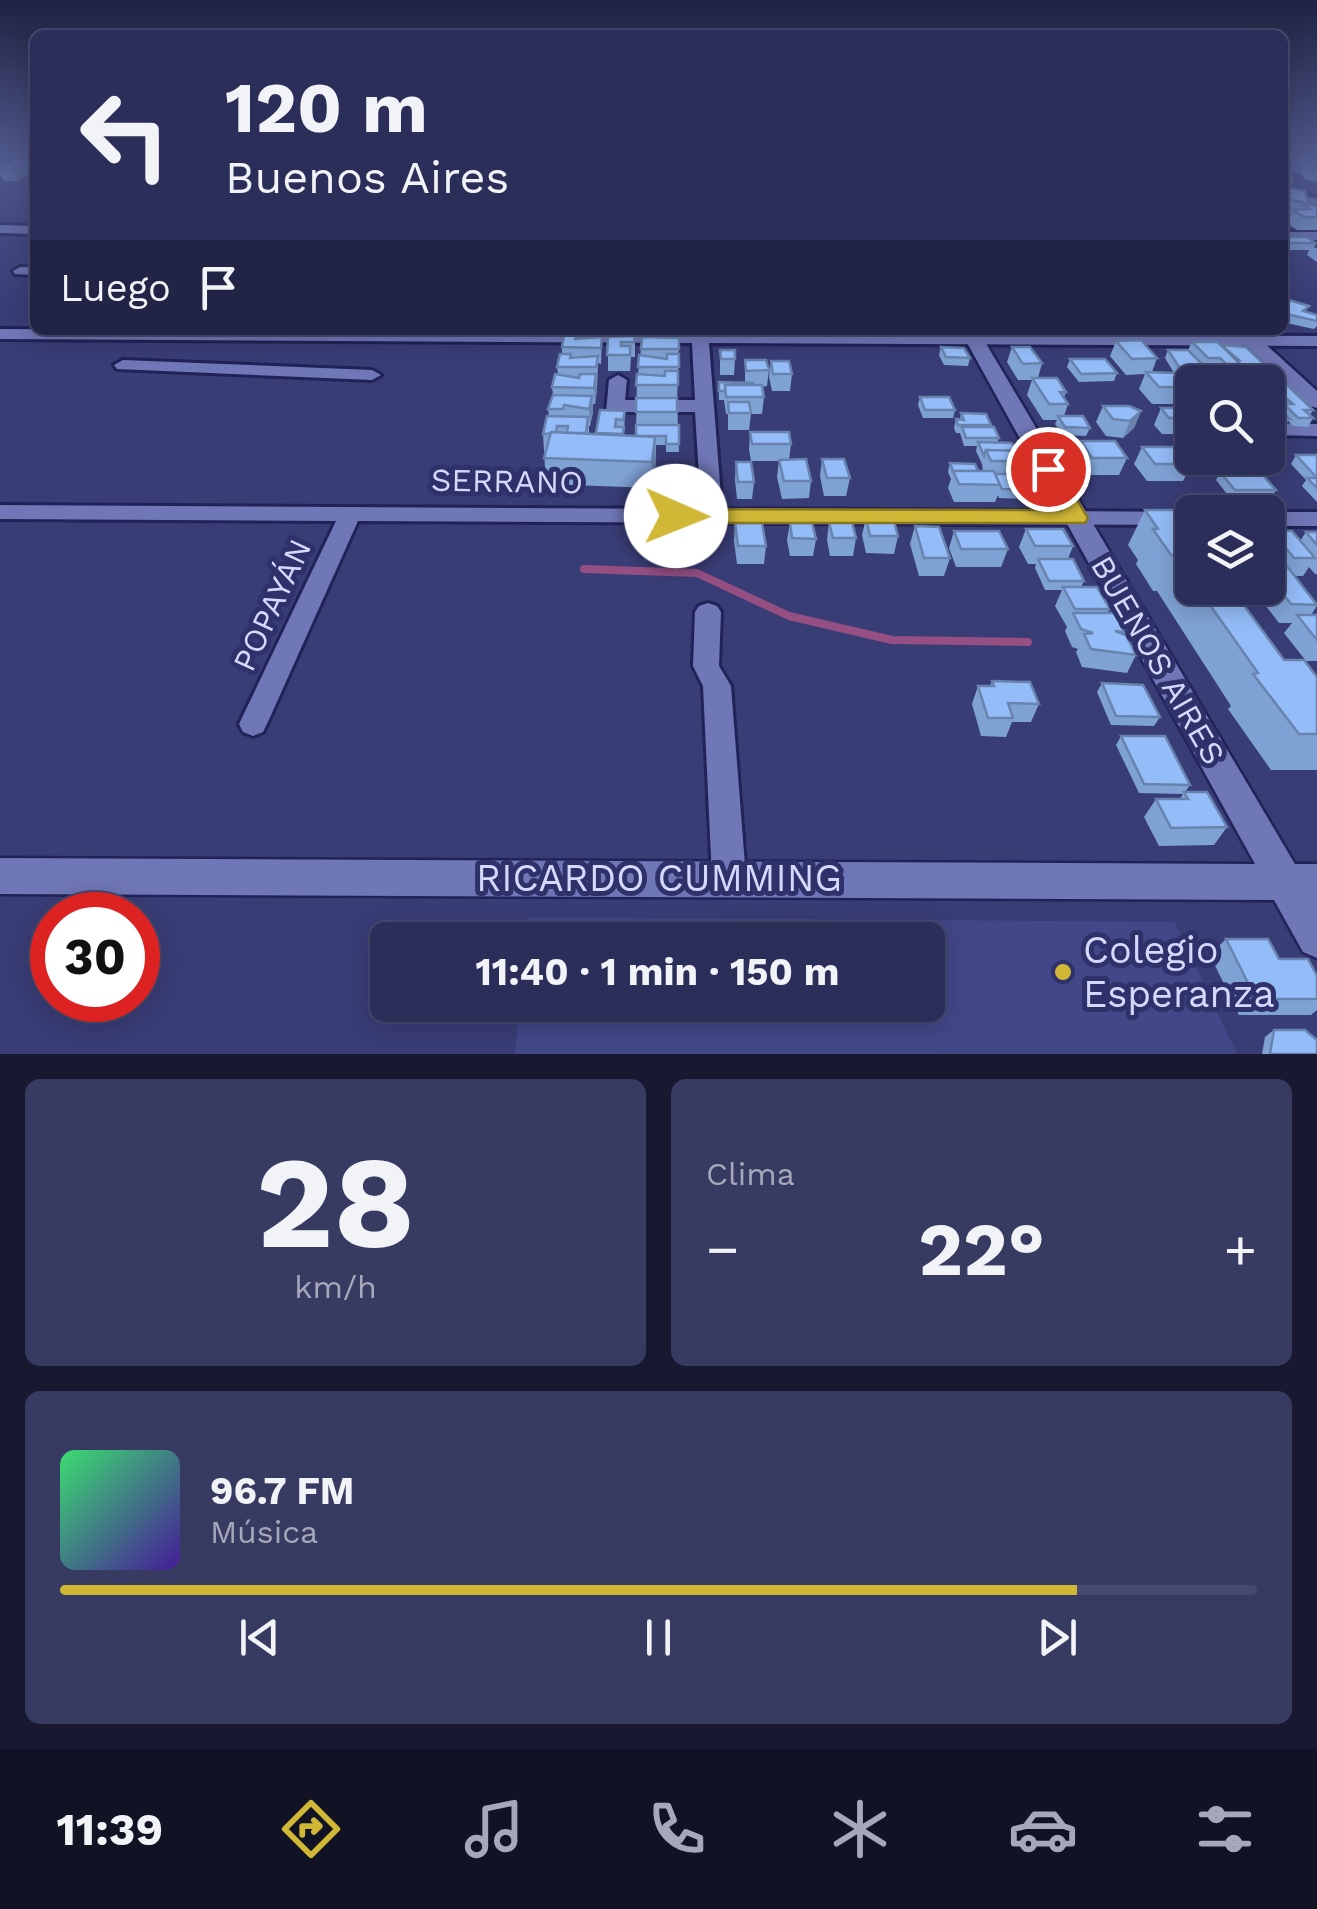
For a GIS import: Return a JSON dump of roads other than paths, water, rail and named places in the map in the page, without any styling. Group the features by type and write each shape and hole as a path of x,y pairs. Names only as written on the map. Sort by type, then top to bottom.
{"main road":[{"name":"BUENOS AIRES","path":"971,335 1077,518 1301,882 1317,938"},
{"path":"1245,335 1317,402"},
{"name":"RICARDO CUMMING","path":"0,876 1301,882"}],"street":[{"path":"0,229 30,230"},
{"path":"1288,236 1317,236"},
{"path":"0,334 30,332"},
{"path":"235,335 700,340 1245,335 1317,341"},
{"path":"695,335 700,340 712,516"},
{"path":"241,369 268,336"},
{"path":"123,366 372,375"},
{"path":"618,380 616,409 704,406"},
{"path":"1285,429 1317,430"},
{"name":"SERRANO","path":"0,512 1175,518"},
{"name":"POPAYÁN","path":"253,724 351,512"},
{"path":"1285,519 1317,519"},
{"path":"708,612 706,666 717,686 729,878"}],"waterway":[{"path":"584,569 697,573 789,616 892,640 1028,642"}],"place":[{"name":"Colegio Esperanza","path":"1063,972"}]}
